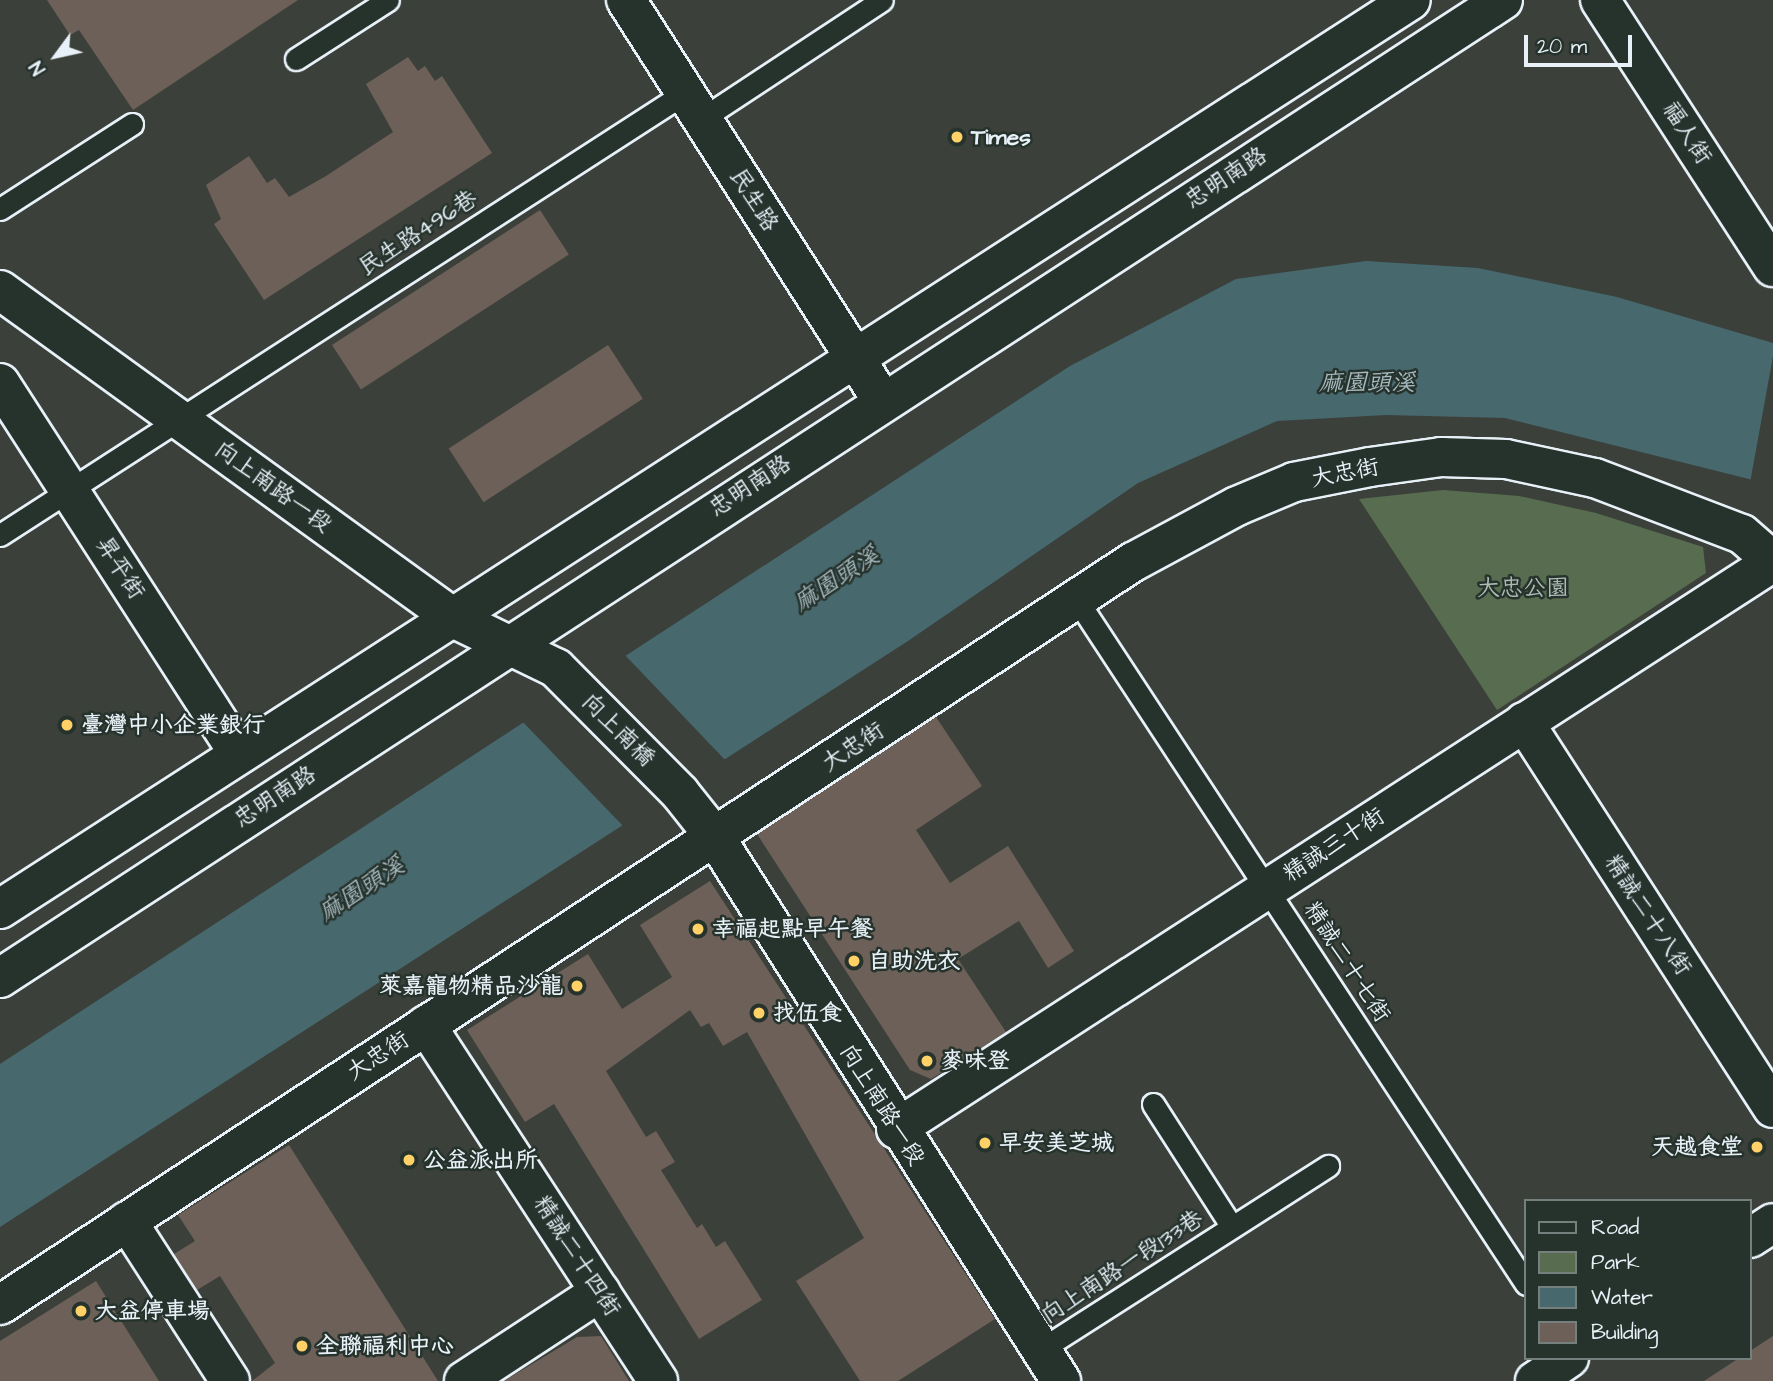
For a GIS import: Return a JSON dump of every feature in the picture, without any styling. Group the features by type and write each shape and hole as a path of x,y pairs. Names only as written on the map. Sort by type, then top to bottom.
{"street":[{"name":"民生路","path":"626,0 882,400"},
{"path":"0,909 239,754 455,619 1411,0"},
{"name":"忠明南路","path":"0,978 882,400 1503,0"},
{"name":"福人街","path":"1600,0 1773,267"},
{"name":"向上南路一段","path":"0,290 455,619 555,668"},
{"name":"昇平街","path":"0,383 239,754"},
{"name":"大忠街","path":"0,1305 1181,532 1294,482 1441,457 1506,459 1595,478 1742,534 1773,561"},
{"name":"精誠三十街","path":"896,1129 1773,561"},
{"name":"向上南橋","path":"555,668 680,793"},
{"name":"精誠二十八街","path":"1524,722 1773,1108"},
{"name":"向上南路一段","path":"680,793 715,837 896,1129 1051,1365"},
{"name":"精誠二十四街","path":"426,1025 658,1381"},
{"path":"127,1221 230,1381"},
{"path":"1752,1237 1773,1224"},
{"path":"464,1381 600,1292"},
{"path":"1535,1381 1566,1360"}],"lane":[{"path":"296,59 388,0"},
{"name":"民生路496巷","path":"0,535 179,419 694,105 882,0"},
{"path":"0,209 132,124"},
{"name":"精誠二十七街","path":"1077,600 1524,1281"},
{"name":"向上南路一段133巷","path":"1153,1104 1232,1227"},
{"name":"向上南路一段133巷","path":"1051,1365 1232,1227 1328,1166"}],"green space":[{"name":"大忠公園","path":"1443,490 1519,496 1596,513 1703,547 1706,573 1497,710 1359,499"}],"water":[{"name":"麻園頭溪","path":"1366,261 1478,268 1617,297 1773,343 1773,485 1505,418 1386,415 1277,421 1138,483 908,641 0,1227 0,1064 1070,366 1236,279"}],"pier":[{"path":"1773,356 1773,488 1750,483"},
{"path":"623,653 727,762 625,828 521,720"}],"building":[{"path":"47,0 298,0 133,110 79,30 70,35"},
{"path":"408,57 418,71 425,66 435,81 442,76 492,153 264,300 214,224 221,219 206,185 249,156 267,183 275,178 289,197 326,176 393,132 366,84"},
{"path":"540,210 569,254 361,390 332,345"},
{"path":"608,345 643,399 484,502 449,448"},
{"path":"936,717 982,786 916,830 950,883 1008,846 1074,951 1048,968 1019,921 958,959 1006,1032 931,1079 910,1070 757,834"},
{"path":"710,881 995,1319 898,1381 860,1381 796,1281 864,1238 747,1032 723,1046 709,1023 701,1027 690,1010 606,1071 646,1137 656,1131 675,1162 661,1170 697,1228 702,1224 716,1247 725,1241 762,1300 699,1339 554,1104 525,1122 467,1030 588,954 622,1009 672,977 640,925"},
{"path":"289,1145 438,1381 252,1381 275,1363 220,1276 197,1290 174,1254 195,1241 178,1215"},
{"name":"大益停車場","path":"96,1281 159,1381 0,1381 0,1341"},
{"path":"601,1336 629,1381 504,1381 577,1337"},
{"path":"1773,1336 1773,1381 1704,1381 1736,1360 1752,1360 1752,1350"}],"place":[{"name":"Times","path":"957,137"},
{"name":"臺灣中小企業銀行","path":"67,725"},
{"name":"幸福起點早午餐","path":"698,929"},
{"name":"自助洗衣","path":"854,961"},
{"name":"萊嘉寵物精品沙龍","path":"577,986"},
{"name":"找伍食","path":"759,1013"},
{"name":"麥味登","path":"927,1061"},
{"name":"早安美芝城","path":"985,1143"},
{"name":"天越食堂","path":"1757,1147"},
{"name":"公益派出所","path":"409,1160"},
{"name":"大益停車場","path":"81,1311"},
{"name":"全聯福利中心","path":"302,1346"}]}
